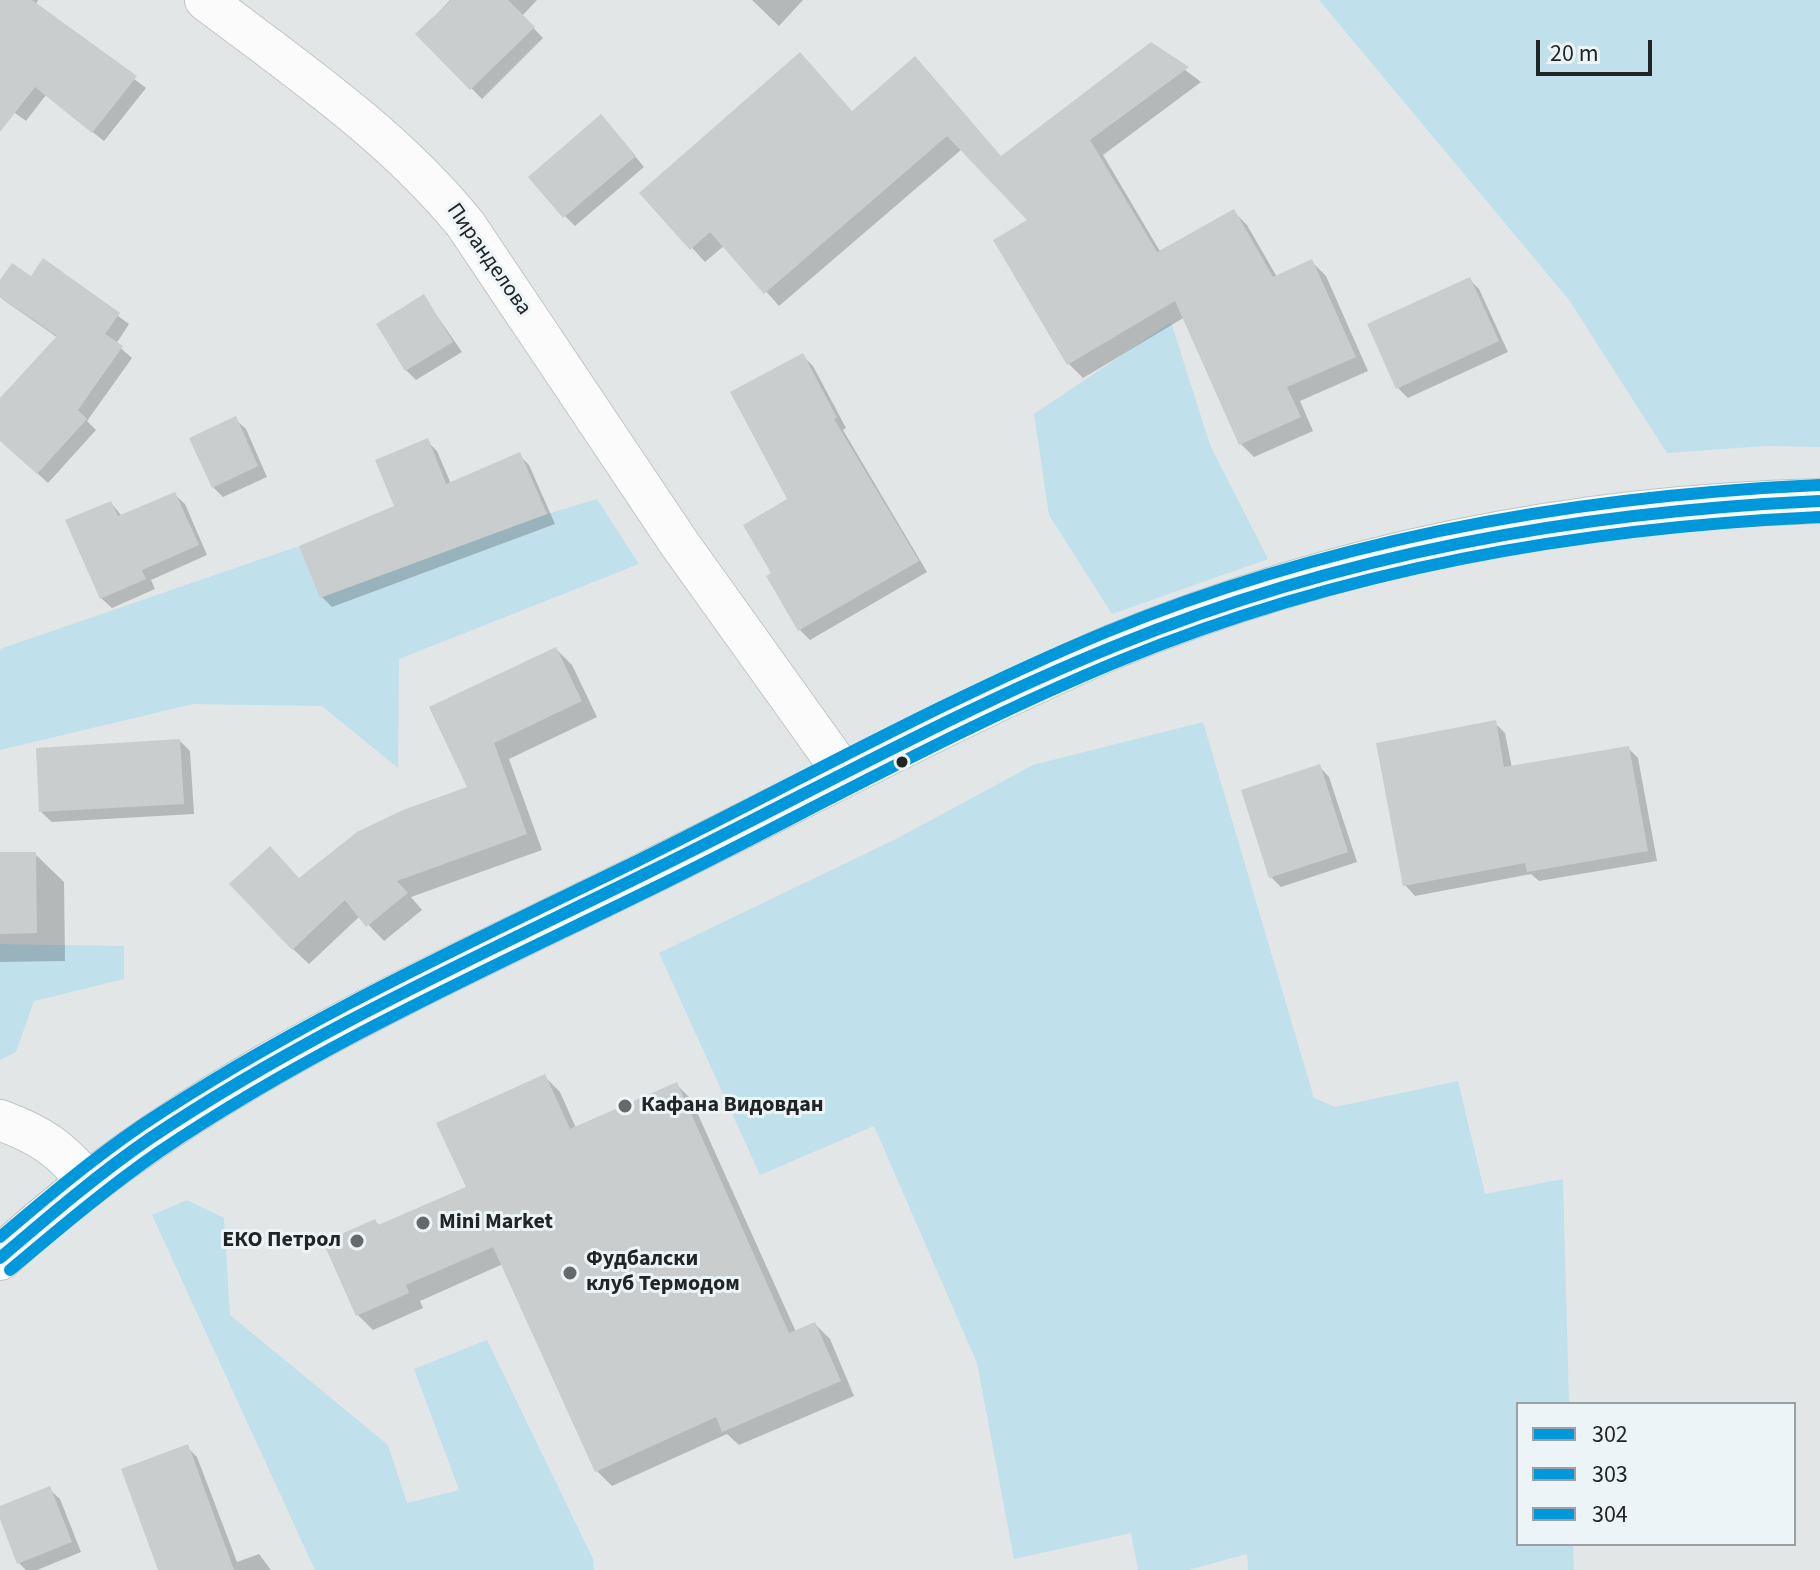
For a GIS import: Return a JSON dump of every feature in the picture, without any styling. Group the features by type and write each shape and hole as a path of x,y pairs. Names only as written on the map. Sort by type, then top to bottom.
{"main road":[{"path":"0,1258 89,1183 210,1098 346,1019 1056,672 1138,637 1215,606 1366,561 1562,522 1660,510 1820,501"}],"street":[{"name":"Пиранделова","path":"205,0 354,114 430,180 466,225 679,543 845,775"},
{"path":"0,1120 33,1133 65,1154 89,1183"}],"shaded area":[{"path":"1319,0 1820,0 1820,447 1766,446 1667,453 1569,300"},
{"path":"1171,322 1210,445 1268,559 1112,614 1049,515 1034,414"},
{"path":"597,499 639,564 399,659 398,768 322,706 193,704 0,750 0,649 299,546 320,597 547,514"},
{"path":"1203,722 1314,1098 1335,1107 1458,1081 1485,1194 1563,1179 1569,1402 1516,1402 1516,1546 1573,1546 1574,1570 1248,1570 1247,1554 1188,1570 1138,1570 1131,1533 1014,1559 977,1363 874,1126 760,1175 659,953 898,838 1033,765"},
{"path":"0,944 124,946 124,979 34,1001 16,1052 0,1060"},
{"path":"187,1200 224,1218 230,1315 388,1445 407,1503 459,1490 414,1369 487,1340 593,1559 594,1570 315,1570 152,1215"}],"building":[{"path":"0,0 32,0 137,76 92,133 35,87 0,132"},
{"path":"451,0 508,0 535,27 470,90 415,34"},
{"path":"1151,42 1189,67 1090,140 1157,252 1234,209 1273,277 1312,259 1356,357 1287,387 1301,417 1239,445 1175,301 1067,365 993,240 1027,220 947,136 764,294 710,232 690,250 639,193 800,52 852,111 915,56 1001,156"},
{"path":"601,114 636,156 563,218 528,177"},
{"path":"43,258 120,313 105,334 123,346 78,410 87,419 37,474 0,441 0,398 57,336 0,297 0,280 12,263 31,276"},
{"path":"1470,277 1499,341 1396,389 1367,324"},
{"path":"424,294 453,342 405,371 376,324"},
{"path":"803,353 837,418 834,419 919,561 798,631 766,576 771,573 743,525 787,499 730,392"},
{"path":"236,416 258,466 212,488 189,438"},
{"path":"428,438 446,484 520,452 547,514 320,598 299,546 394,506 375,460"},
{"path":"175,492 199,545 142,570 146,579 100,599 65,520 111,501 118,516"},
{"path":"556,647 582,701 494,743 527,834 397,881 408,893 366,927 345,900 292,950 229,884 270,846 299,878 357,832 403,810 467,787 429,707"},
{"path":"1496,720 1504,767 1629,746 1648,851 1527,872 1525,863 1403,886 1376,743"},
{"path":"180,739 184,804 39,812 36,748"},
{"path":"1320,764 1348,852 1269,878 1241,790"},
{"path":"0,852 36,852 37,933 0,934"},
{"path":"545,1074 570,1129 677,1082 789,1333 815,1322 841,1381 722,1432 716,1417 595,1472 493,1247 406,1285 409,1293 356,1316 323,1242 375,1219 378,1225 466,1187 436,1123"},
{"path":"188,1444 234,1570 158,1570 121,1469"},
{"path":"50,1486 72,1542 17,1564 0,1519 0,1506"}],"transit line":[{"name":"304","path":"0,1237 87,1165 142,1125 201,1087 323,1017 928,714 1106,632 1192,599 1279,571 1456,527 1636,499 1819,485"},
{"name":"302","path":"0,1258 149,1139 208,1101 330,1031 996,698 1115,646 1286,586 1461,543 1639,515 1820,501"},
{"name":"303","path":"10,1270 102,1194 159,1152 339,1044 942,742 1119,661 1289,601 1463,559 1640,531 1820,517"}],"place":[{"name":"Кафана Видовдан","path":"625,1106"},
{"name":"Mini Market","path":"423,1223"},
{"name":"ЕКО Петрол","path":"357,1241"},
{"name":"Фудбалски клуб Термодом","path":"570,1273"}]}
